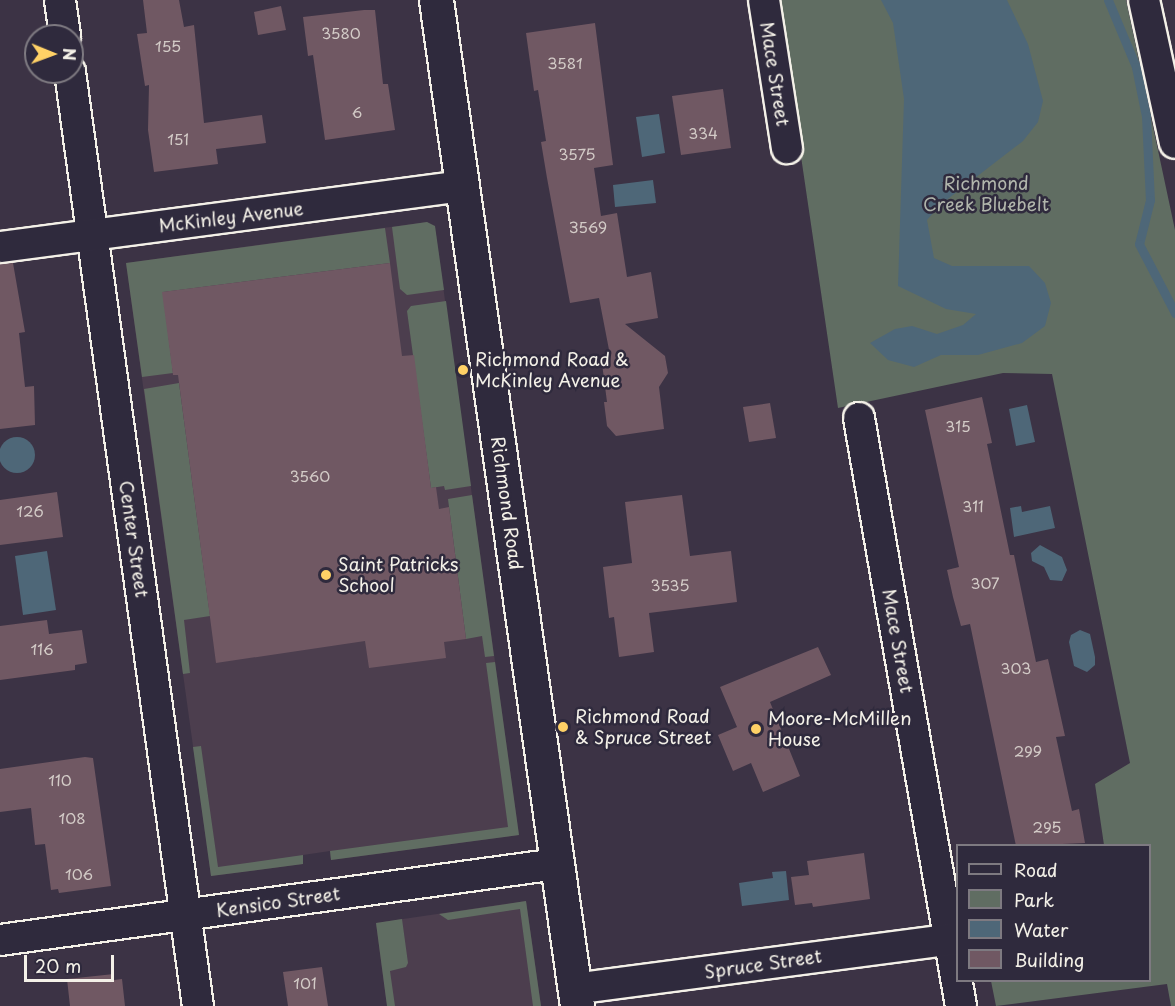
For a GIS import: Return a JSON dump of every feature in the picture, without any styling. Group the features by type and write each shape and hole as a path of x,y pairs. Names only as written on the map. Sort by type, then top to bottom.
{"street":[{"path":"60,0 63,24"},
{"name":"Richmond Road","path":"436,0 576,997"},
{"name":"Mace Street","path":"764,0 787,148"},
{"path":"1144,0 1175,143"},
{"name":"Center Street","path":"71,84 198,1006"},
{"name":"McKinley Avenue","path":"0,247 462,186"},
{"name":"Mace Street","path":"859,418 956,969"},
{"name":"Kensico Street","path":"0,940 556,864"},
{"name":"Spruce Street","path":"576,997 952,939"},
{"name":"Mace Street","path":"958,982 961,1006"}],"shaded area":[{"name":"Saint Patricks School","path":"427,222 435,228 519,835 331,860 330,851 303,855 303,864 211,876 126,263"},
{"path":"526,901 541,1006 387,1006 376,923"}],"green space":[{"name":"Richmond Creek Bluebelt","path":"778,0 1126,0 1175,230 1175,1006 1171,1006 1167,984 996,1006 991,982 1151,982 1151,844 1104,844 1095,784 1130,763 1052,374 1003,373 838,408"},
{"path":"427,222 435,226 444,290 407,295 400,289 392,227"},
{"path":"385,228 390,263 163,292 173,373 142,377 126,263"},
{"path":"446,301 471,486 445,490 444,486 431,488 407,311 411,306"},
{"path":"179,383 210,616 184,620 190,673 183,674 144,389"},
{"path":"472,495 494,656 485,657 482,636 466,639 448,499"},
{"path":"495,662 519,835 331,860 330,851 508,827 486,663"},
{"path":"201,746 218,867 303,855 303,864 211,876 193,747"},
{"path":"526,901 541,1006 533,1006 520,909 448,920 439,914"},
{"path":"402,919 408,963 406,967 390,971 395,1006 387,1006 376,923"}],"water":[{"path":"881,0 1007,0 1028,44 1043,101 1038,122 1023,141 940,205 927,220 934,258 952,266 1029,266 1045,283 1051,303 1045,326 1022,343 978,355 941,355 914,367 888,360 870,343 895,329 912,326 937,334 963,325 976,314 946,309 898,286 904,99 893,23"},
{"path":"659,114 665,153 642,157 636,117"},
{"path":"653,180 656,203 615,207 613,185"},
{"path":"1027,405 1035,442 1016,446 1009,409"},
{"path":"17,437 30,442 35,455 30,468 17,473 4,468 -1,455 4,442"},
{"path":"1021,506 1022,512 1050,506 1055,528 1014,537 1010,508"},
{"path":"1040,545 1062,557 1067,570 1062,581 1050,580 1044,567 1032,561 1031,553"},
{"path":"47,551 56,610 23,615 15,556"},
{"path":"1080,630 1090,634 1095,657 1095,665 1087,672 1074,666 1069,642 1071,635"},
{"path":"786,871 789,900 742,906 739,883 773,878 772,872"}],"building":[{"path":"143,0 179,0 184,27 194,25 204,123 262,115 266,143 216,149 218,164 154,172 148,130 149,85 145,86 137,34 147,33"},
{"path":"281,6 286,30 258,35 254,12"},
{"path":"375,10 383,84 388,84 395,130 325,140 313,55 308,56 303,17"},
{"path":"595,23 613,165 594,168 601,216 617,213 627,277 651,272 658,318 625,324 665,356 668,373 659,387 664,429 616,436 607,426 604,402 607,402 601,356 610,355 599,298 570,303 541,142 546,141 538,90 534,91 526,33"},
{"path":"723,89 731,148 681,155 672,96"},
{"path":"13,263 25,332 19,333 25,387 34,386 35,425 0,429 0,264"},
{"path":"390,263 402,356 414,355 431,488 436,487 439,509 449,507 466,639 444,642 446,658 369,668 365,641 216,663 178,375 173,375 162,292"},
{"path":"982,397 992,443 987,444 1010,555 1014,555 1036,662 1048,659 1065,736 1056,737 1072,811 1079,809 1085,843 1016,844 970,624 961,626 947,570 959,567 925,410"},
{"path":"770,403 776,438 749,442 743,407"},
{"path":"57,492 63,537 0,545 0,500"},
{"path":"682,495 690,556 731,551 737,602 649,613 654,652 619,657 614,617 609,618 603,567 632,563 625,502"},
{"path":"47,620 49,634 82,630 87,663 75,665 75,670 0,680 0,626"},
{"name":"Moore-McMillen House","path":"818,647 831,675 770,702 800,776 763,792 751,763 733,771 718,735 737,727 720,687"},
{"path":"85,757 93,758 111,886 59,893 58,889 51,890 45,844 35,845 31,808 0,812 0,769"},
{"path":"864,853 870,899 813,907 812,903 795,905 791,877 809,875 807,861"},
{"path":"322,967 328,1006 288,1006 283,972"},
{"path":"114,974 114,980 122,979 125,1006 70,1006 67,979"}],"waterway":[{"path":"1108,0 1136,67 1146,116 1150,200 1139,244 1175,313"}],"place":[{"name":"Richmond Road & McKinley Avenue","path":"463,370"},
{"name":"Saint Patricks School","path":"326,575"},
{"name":"Richmond Road & Spruce Street","path":"563,727"},
{"name":"Moore-McMillen House","path":"756,729"}]}
